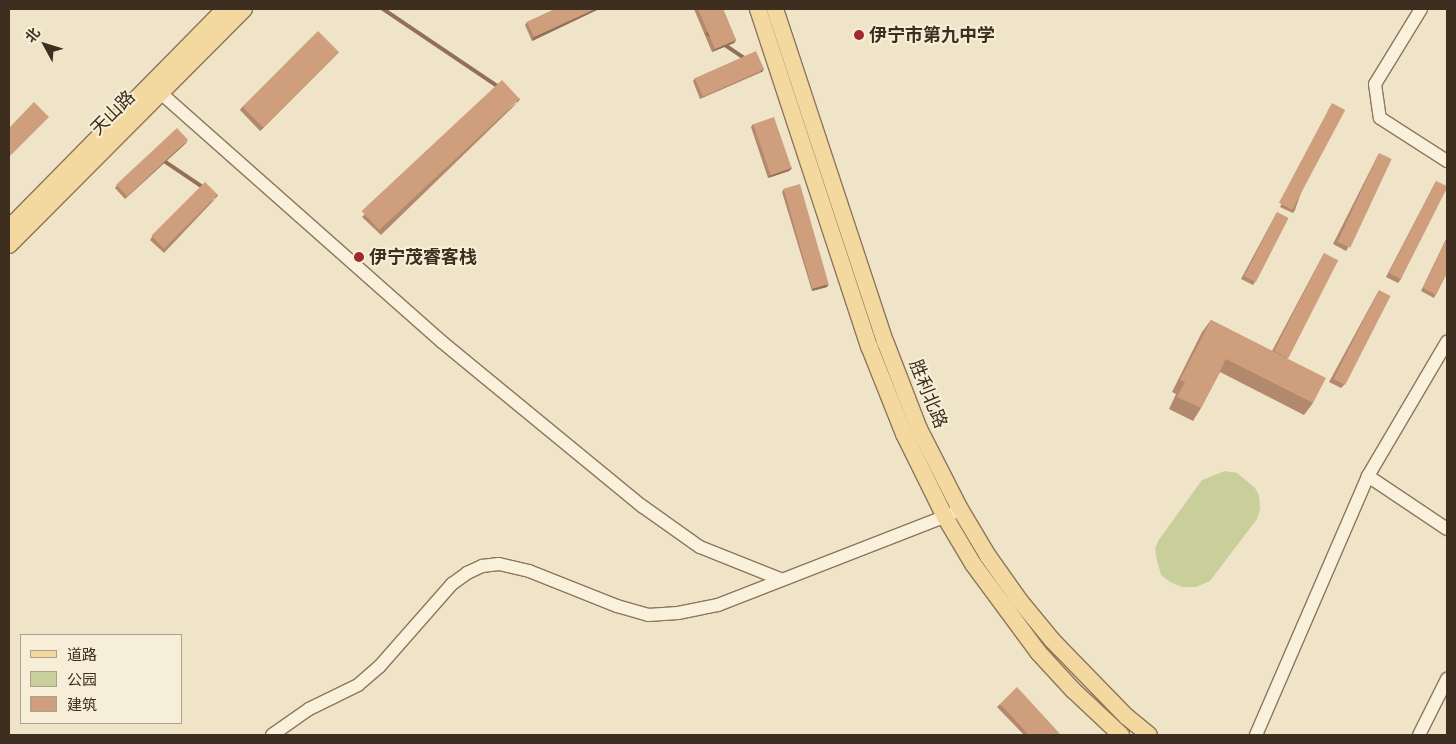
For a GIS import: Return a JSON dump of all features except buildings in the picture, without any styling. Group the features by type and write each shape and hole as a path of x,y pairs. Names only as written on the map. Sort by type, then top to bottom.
{"main road":[{"name":"天山路","path":"9,245 156,89 225,9"},
{"name":"天山路","path":"9,228 244,9"},
{"name":"胜利北路","path":"758,9 869,346 904,434 945,517 973,564 1038,652 1073,690 1121,735"},
{"name":"胜利北路","path":"775,9 885,341 919,429 960,509 993,563 1052,640 1106,697 1149,735"}],"street":[{"path":"1421,9 1375,84 1380,118 1447,161"},
{"path":"156,89 275,192 442,342 642,506 700,547 780,579"},
{"path":"1256,735 1368,476 1447,342"},
{"path":"1368,476 1447,530"},
{"path":"272,735 309,709 358,685 379,667 452,584 466,573 482,566 499,564 529,571 617,606 648,615 678,613 718,604 945,517 960,509"},
{"path":"1419,735 1447,679"}],"green space":[{"path":"1225,471 1237,473 1255,488 1259,495 1260,509 1257,519 1210,581 1196,587 1182,587 1170,582 1161,575 1155,549 1158,541 1202,480"}],"place":[{"name":"伊宁市第九中学","path":"859,35"},
{"name":"伊宁茂睿客栈","path":"359,257"}]}
